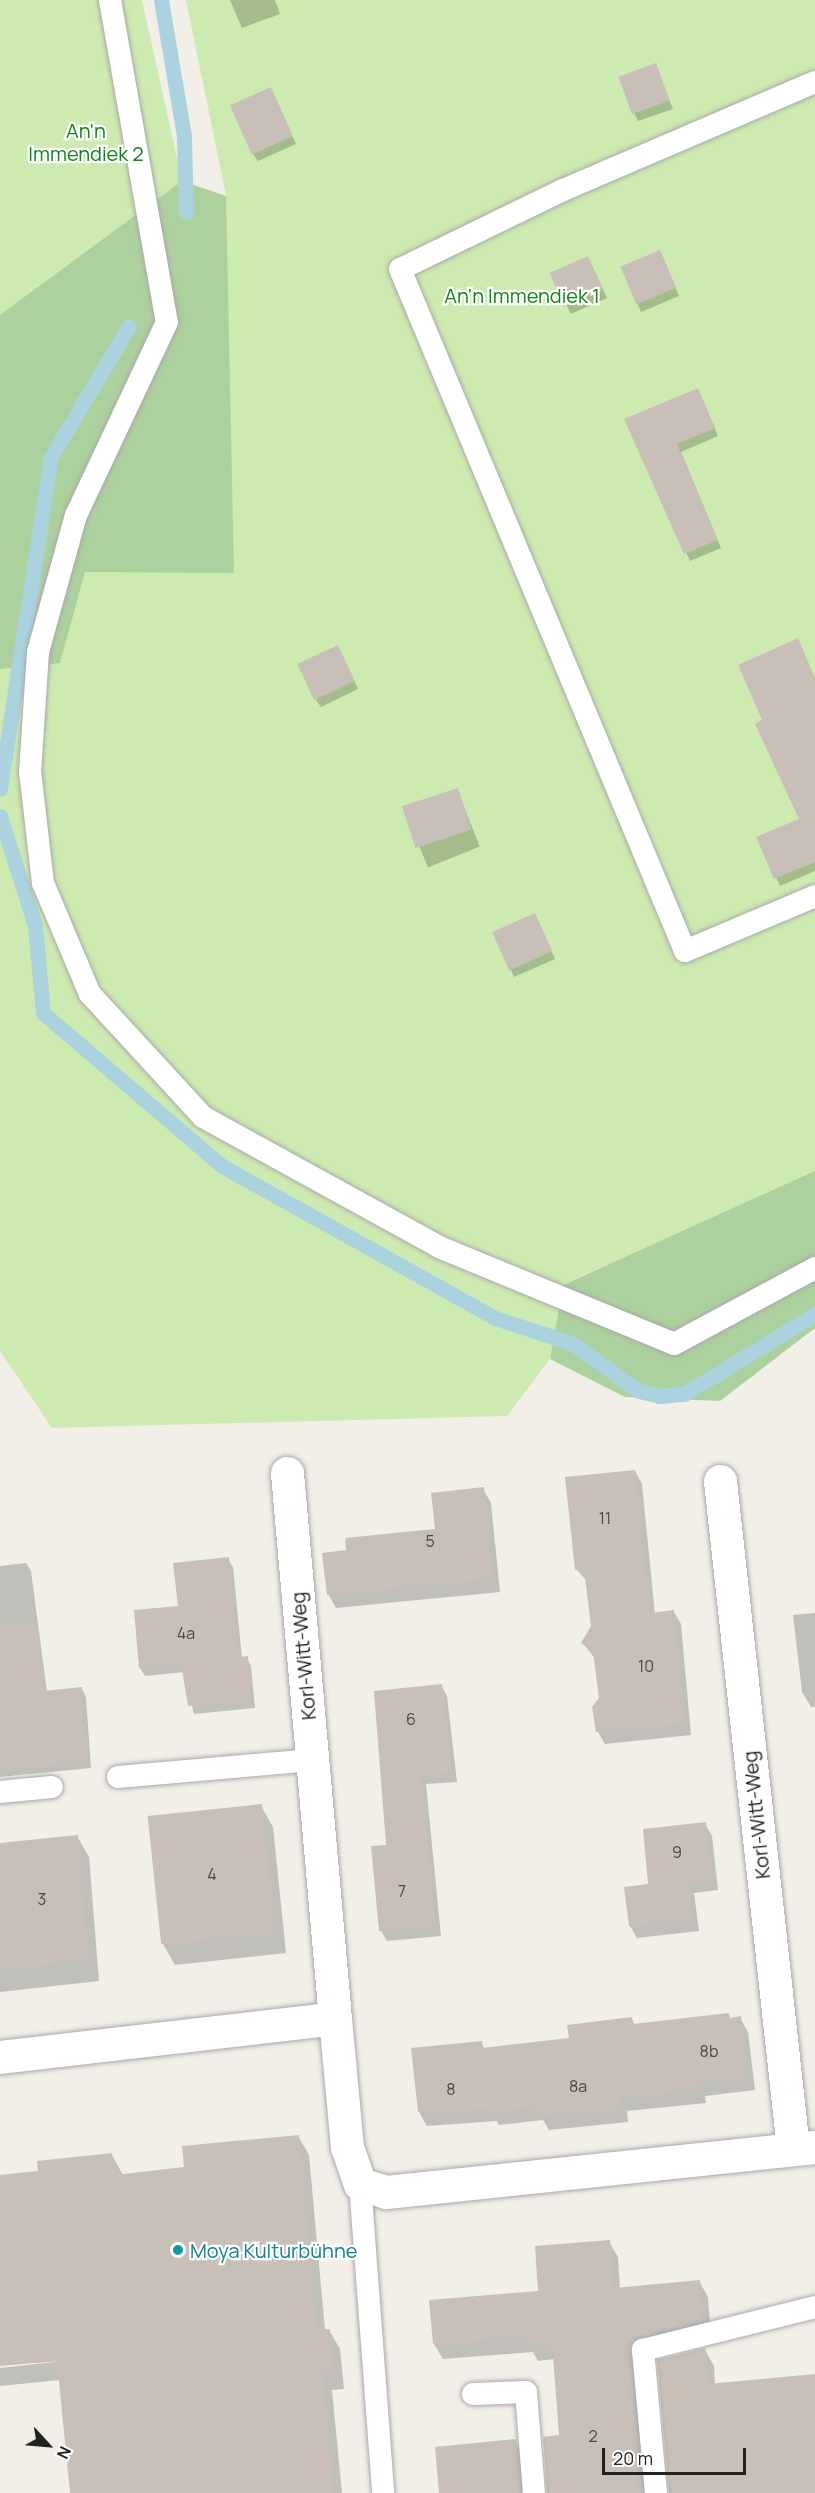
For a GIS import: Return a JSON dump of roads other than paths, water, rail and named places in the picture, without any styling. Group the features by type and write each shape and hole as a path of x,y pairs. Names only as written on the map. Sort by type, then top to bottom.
{"street":[{"name":"Korl-Witt-Weg","path":"287,1473 347,2147 360,2184 386,2192 804,2148 720,1481"},
{"path":"0,2057 335,2018"}],"lane":[{"path":"110,0 167,322 76,515 38,652 30,771 43,883 90,994 203,1117 439,1247 674,1344 815,1268"},
{"path":"815,82 563,190 400,269 685,951 815,896"},
{"path":"118,1777 312,1760"},
{"path":"0,1791 52,1787"},
{"path":"360,2184 383,2493"},
{"path":"656,2493 643,2350 815,2307"},
{"path":"473,2394 526,2392 534,2493"}],"waterway":[{"path":"161,0 184,136 186,212"},
{"path":"0,789 51,457 129,326"},
{"path":"0,816 35,926 43,1013 222,1166 495,1318 571,1343 639,1391 659,1396 684,1394 815,1314"}],"place":[{"name":"Moya Kulturbühne","path":"178,2250"}],"park label":[{"name":"An'n Immendiek 2","path":"86,142"},
{"name":"An'n Immendiek 1","path":"522,295"}]}
